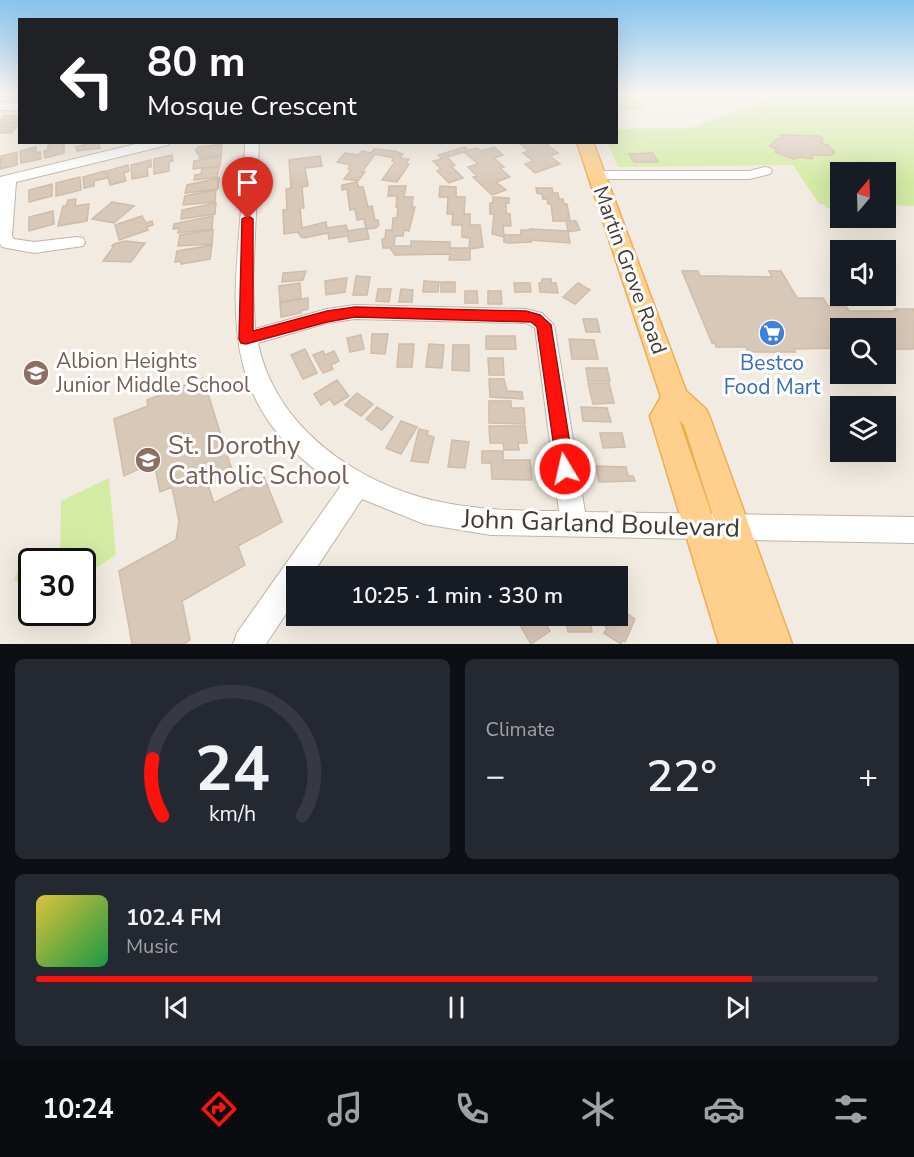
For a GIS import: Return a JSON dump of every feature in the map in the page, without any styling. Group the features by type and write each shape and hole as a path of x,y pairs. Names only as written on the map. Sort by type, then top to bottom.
{"main road":[{"name":"Martin Grove Road","path":"586,144 675,398 696,418 773,644"},
{"path":"675,398 664,416 738,644"}],"street":[{"path":"77,242 33,248 8,243 4,236 4,180 126,147 148,144"},
{"name":"John Garland Boulevard","path":"252,144 246,339 262,393 276,414 306,447 357,484 390,500 453,518 532,524 914,530"},
{"path":"596,176 749,175 765,171"},
{"path":"246,339 327,316 355,312 536,318 544,325 574,525"},
{"path":"248,644 357,484"}],"green space":[{"path":"705,123 914,123 914,206 896,205 896,162 830,162 830,208 827,208 824,204 819,204 793,165 618,167 608,144 618,144 618,129 692,128"},
{"path":"109,478 116,555 96,568 96,548 60,548 61,501"}],"building":[{"path":"1,123 18,123 11,133 0,133"},
{"path":"780,135 820,136 823,140 820,142 835,152 832,155 813,155 812,159 801,157 793,159 775,152 777,150 770,146 778,138 783,138"},
{"path":"64,144 64,153 45,158 44,151 48,150 48,145"},
{"path":"99,144 100,148 77,151 76,147"},
{"path":"222,144 221,155 199,158 200,154 197,154 197,150 195,151 198,147"},
{"path":"520,144 549,144 547,145 558,153 550,156 560,164 535,173 525,164 533,161 523,153 529,151"},
{"path":"36,147 36,153 40,152 41,159 21,163 20,151"},
{"path":"464,147 469,150 477,148 481,151 494,147 503,155 494,158 504,167 500,168 510,177 496,182 506,190 492,195 473,177 477,176 468,167 478,164 464,152 447,157 455,165 451,166 463,178 449,183 437,171 441,169 433,161 442,159 438,155"},
{"path":"374,149 395,151 403,154 400,158 409,159 406,164 409,164 397,182 382,180 395,162 392,161 394,158 375,154 358,181 344,179 351,170 348,169 351,165 337,162 345,153 358,155 362,151 371,153"},
{"path":"17,152 17,165 0,169 1,156"},
{"path":"653,153 658,162 634,162 629,154"},
{"path":"172,155 173,161 169,162 169,171 154,174 154,159"},
{"path":"221,156 220,166 193,169 194,161"},
{"path":"320,156 322,166 305,168 308,186 302,187 304,208 300,208 302,228 326,222 327,228 346,225 348,231 366,228 364,219 357,220 355,209 350,210 347,189 342,190 342,185 357,182 359,187 363,187 368,207 372,206 375,220 378,220 379,225 376,228 367,229 369,239 349,242 348,236 329,239 328,233 304,238 298,232 284,234 283,210 287,210 286,189 291,188 289,160"},
{"path":"151,160 151,167 147,168 148,176 132,179 131,165"},
{"path":"128,165 129,171 124,173 126,181 110,185 107,171"},
{"path":"219,167 217,177 194,180 195,175 201,174 202,169"},
{"path":"105,171 107,178 94,181 94,186 84,188 83,177"},
{"path":"80,177 81,190 56,196 56,183"},
{"path":"219,178 218,189 185,193 187,185"},
{"path":"52,184 52,196 29,202 29,190"},
{"path":"389,186 406,186 404,197 413,197 412,207 415,207 409,231 404,230 403,236 395,236 394,246 411,246 411,241 450,242 450,248 469,248 470,238 462,237 462,225 452,225 453,214 447,214 448,197 439,197 440,186 456,187 456,197 465,197 464,214 470,214 470,225 480,225 483,247 470,249 470,260 449,260 450,254 395,255 390,248 383,248 382,239 385,239 386,230 392,230 393,218 397,218 397,196 388,196"},
{"path":"536,188 552,188 553,193 558,193 559,199 563,199 564,204 567,204 570,221 576,221 580,230 568,232 570,243 531,240 531,242 508,243 504,242 504,237 492,234 494,214 490,214 490,203 493,203 493,197 509,198 509,203 506,203 506,213 510,214 511,226 503,226 504,235 521,235 521,230 530,229 568,231 566,221 553,221 551,204 548,204 547,199 543,199 542,194 537,193"},
{"path":"216,190 215,202 183,205 185,196"},
{"path":"76,199 75,206 89,204 87,221 58,226 63,206 66,206 68,200"},
{"path":"112,202 134,206 114,223 92,219"},
{"path":"216,203 215,214 181,219 182,210"},
{"path":"53,211 54,224 29,231 29,217"},
{"path":"142,216 146,223 152,221 153,225 147,227 148,230 119,240 115,225"},
{"path":"213,216 212,229 178,233 179,228 173,229 174,224"},
{"path":"213,230 212,244 178,246 180,235"},
{"path":"125,241 145,243 131,262 103,261 114,244"},
{"path":"212,245 210,259 181,264 181,261 175,262 177,251"},
{"path":"306,271 303,280 282,282 283,273"},
{"path":"682,271 698,271 700,276 772,277 769,271 781,271 797,298 823,298 828,306 846,306 849,311 914,309 914,349 896,349 896,318 830,318 830,348 794,349 795,352 748,352 746,347 716,347 715,343 712,343"},
{"path":"356,276 370,277 367,295 353,295"},
{"path":"347,278 345,292 326,295 325,281"},
{"path":"542,279 551,279 551,283 556,283 558,293 540,292 539,283 542,283"},
{"path":"424,281 439,282 438,292 423,292"},
{"path":"441,282 455,282 455,292 441,292"},
{"path":"300,283 301,298 280,302 279,286"},
{"path":"514,283 530,283 531,292 515,292"},
{"path":"578,283 590,290 575,304 563,297"},
{"path":"378,289 391,289 389,302 376,301"},
{"path":"401,289 413,290 412,302 399,302"},
{"path":"465,291 477,291 478,303 465,303"},
{"path":"488,291 501,291 502,304 488,304"},
{"path":"308,298 308,309 301,313 281,317 280,303"},
{"path":"583,319 597,319 600,332 586,332"},
{"path":"372,334 388,334 385,354 371,353"},
{"path":"361,335 364,349 350,352 347,338"},
{"path":"486,336 515,336 516,349 486,349"},
{"path":"569,339 594,340 598,359 572,359"},
{"path":"399,344 414,344 412,367 397,367"},
{"path":"429,344 444,345 442,368 426,367"},
{"path":"453,345 469,345 469,371 452,370"},
{"path":"305,349 317,373 303,379 291,355"},
{"path":"323,351 325,355 334,351 339,361 331,365 333,369 323,373 313,355"},
{"path":"488,358 503,358 504,375 489,375"},
{"path":"586,368 607,368 610,381 588,381"},
{"path":"203,378 233,473 208,485 214,503 264,477 282,522 238,546 245,565 182,601 190,640 184,644 132,644 119,571 176,540 179,521 172,487 160,492 154,462 124,476 114,419 148,406 147,400"},
{"path":"489,379 504,379 507,391 522,392 523,399 490,397"},
{"path":"337,380 349,396 334,405 330,399 321,405 314,394"},
{"path":"588,383 609,383 614,403 593,404"},
{"path":"357,393 373,404 361,416 345,405"},
{"path":"489,401 511,401 511,408 524,408 525,424 489,423"},
{"path":"377,407 393,417 382,430 366,419"},
{"path":"581,407 607,408 611,422 583,421"},
{"path":"401,421 417,427 401,454 386,448"},
{"path":"489,426 525,426 527,443 518,443 519,450 504,450 503,443 490,443"},
{"path":"419,429 428,431 427,435 434,437 428,463 411,461"},
{"path":"600,433 622,433 625,447 603,448"},
{"path":"452,440 469,442 465,468 448,467"},
{"path":"482,451 503,451 503,460 530,460 532,480 492,479 491,463 482,463"},
{"path":"596,466 626,467 628,476 633,476 635,481 599,482"},
{"path":"628,614 635,619 625,642 622,640 621,644 604,633 607,628 604,626 628,626"},
{"path":"520,626 547,626 550,631 531,644"},
{"path":"567,626 591,626 592,632 568,632"}],"place":[{"name":"Bestco Food Mart","path":"772,333"},
{"name":"Albion Heights Junior Middle School","path":"36,373"},
{"name":"St. Dorothy Catholic School","path":"148,460"}],"route":[{"path":"248,219 246,339 327,316 355,312 536,318 544,325 565,469"}]}
